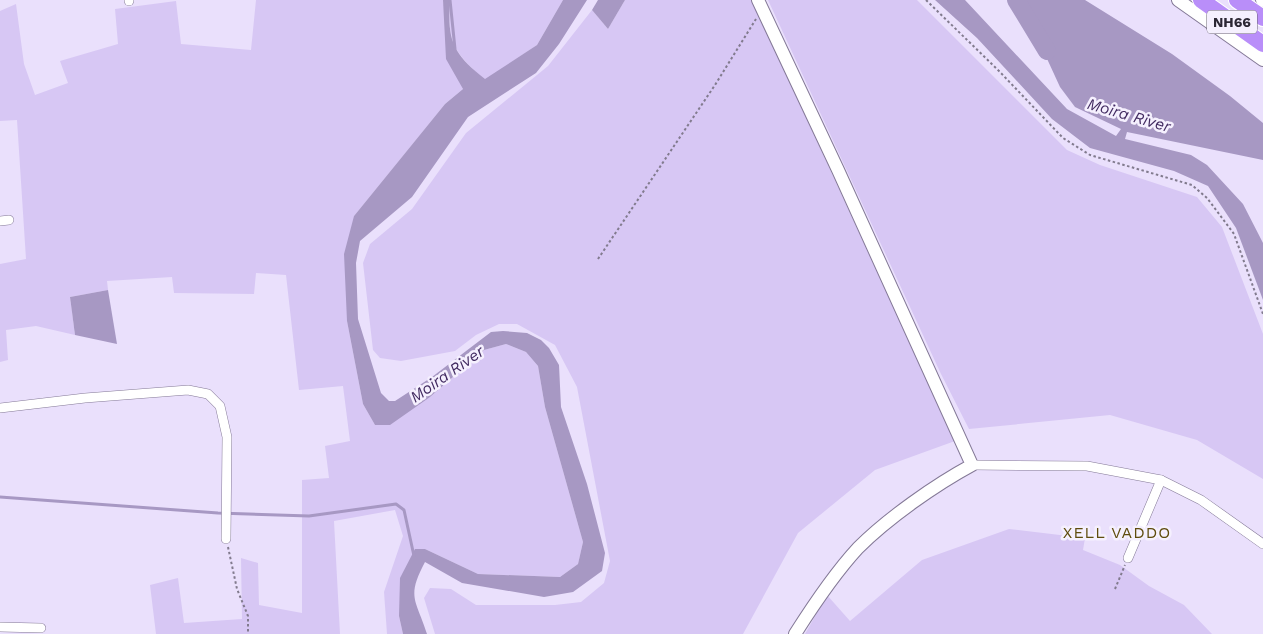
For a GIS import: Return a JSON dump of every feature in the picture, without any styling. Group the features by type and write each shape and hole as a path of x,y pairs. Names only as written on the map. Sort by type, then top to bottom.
{"highway":[{"name":"NH66","path":"1201,0 1263,44"},
{"name":"NH66","path":"1238,0 1263,18"}],"street":[{"path":"1178,0 1263,60"},
{"path":"760,4 838,170 972,465"},
{"path":"0,408 85,398 188,390 208,394 220,406 227,437 226,539"},
{"path":"795,634 824,590 859,548 923,494 972,465 1087,466 1161,480 1201,500 1263,544"},
{"path":"1128,558 1161,480"},
{"path":"0,627 41,628"}],"path":[{"path":"926,0 1063,138 1090,155 1192,185 1207,198 1234,234 1263,314"},
{"path":"598,259 715,85 760,4"},
{"path":"226,539 237,589 248,616 248,634"},
{"path":"1115,589 1128,558"}],"shaded area":[{"path":"256,0 443,0 458,78 463,89 445,104 354,216 347,321 363,404 375,425 430,397 484,350 506,344 526,352 538,366 545,407 583,542 578,564 560,577 478,574 425,549 399,616 403,634 387,634 384,592 403,536 395,510 334,521 340,634 156,634 150,585 178,578 184,623 242,619 241,558 258,563 259,605 302,613 302,480 329,478 325,446 350,441 343,386 299,390 286,275 256,273 254,294 174,293 172,277 107,281 108,290 70,297 75,335 36,326 6,330 8,360 0,362 0,264 26,259 17,120 0,121 0,11 16,4 24,64 35,95 68,83 60,61 118,44 115,9 176,1 181,44 251,50"},
{"path":"450,0 563,0 537,45 485,80 466,62 455,46 450,26"},
{"path":"625,0 752,0 955,441 875,470 798,533 743,634 435,634 424,598 430,588 451,589 476,605 555,605 581,602 604,583 610,561 577,387 555,345 517,324 499,324 476,335 455,351 401,361 380,358 373,350 363,263 370,244 412,209 466,133 548,66 592,10 608,29"},
{"path":"768,0 917,0 1067,150 1100,165 1197,197 1222,227 1263,334 1263,479 1197,440 1110,415 969,429 941,374"},
{"path":"1009,529 1085,538 1083,550 1120,565 1149,586 1184,605 1212,634 805,634 827,595 850,621 922,560"}],"water":[{"path":"443,0 450,0 450,26 454,46 466,62 485,79 537,45 563,0 587,0 559,44 536,73 468,117 412,197 360,241 356,263 358,319 381,393 389,401 395,401 432,377 491,332 527,333 541,340 549,348 559,365 561,407 587,484 605,553 602,571 573,592 544,597 462,583 425,562 414,591 427,634 403,634 399,616 400,578 415,549 425,549 478,574 560,577 578,564 583,542 545,407 538,366 526,352 506,344 484,350 430,397 390,425 375,425 363,404 347,321 344,254 354,216 445,104 463,89 446,59"},
{"path":"598,0 625,0 608,29 592,10"},
{"path":"935,0 965,0 1067,109 1116,136 1121,129 1075,107 1060,87 1020,0 1085,0 1172,54 1230,96 1263,123 1263,160 1127,132 1125,139 1191,155 1207,165 1243,204 1263,243 1263,300 1236,228 1208,186 1174,171 1090,148 1052,119 977,38"},
{"path":"108,290 117,344 75,335 70,297"}],"waterway":[{"path":"450,0 455,49"},
{"name":"Moira River","path":"1016,0 1047,51"},
{"path":"0,497 218,513 309,516 396,504 404,510 414,556"}],"district":[{"name":"XELL VADDO","path":"1117,532"}]}
